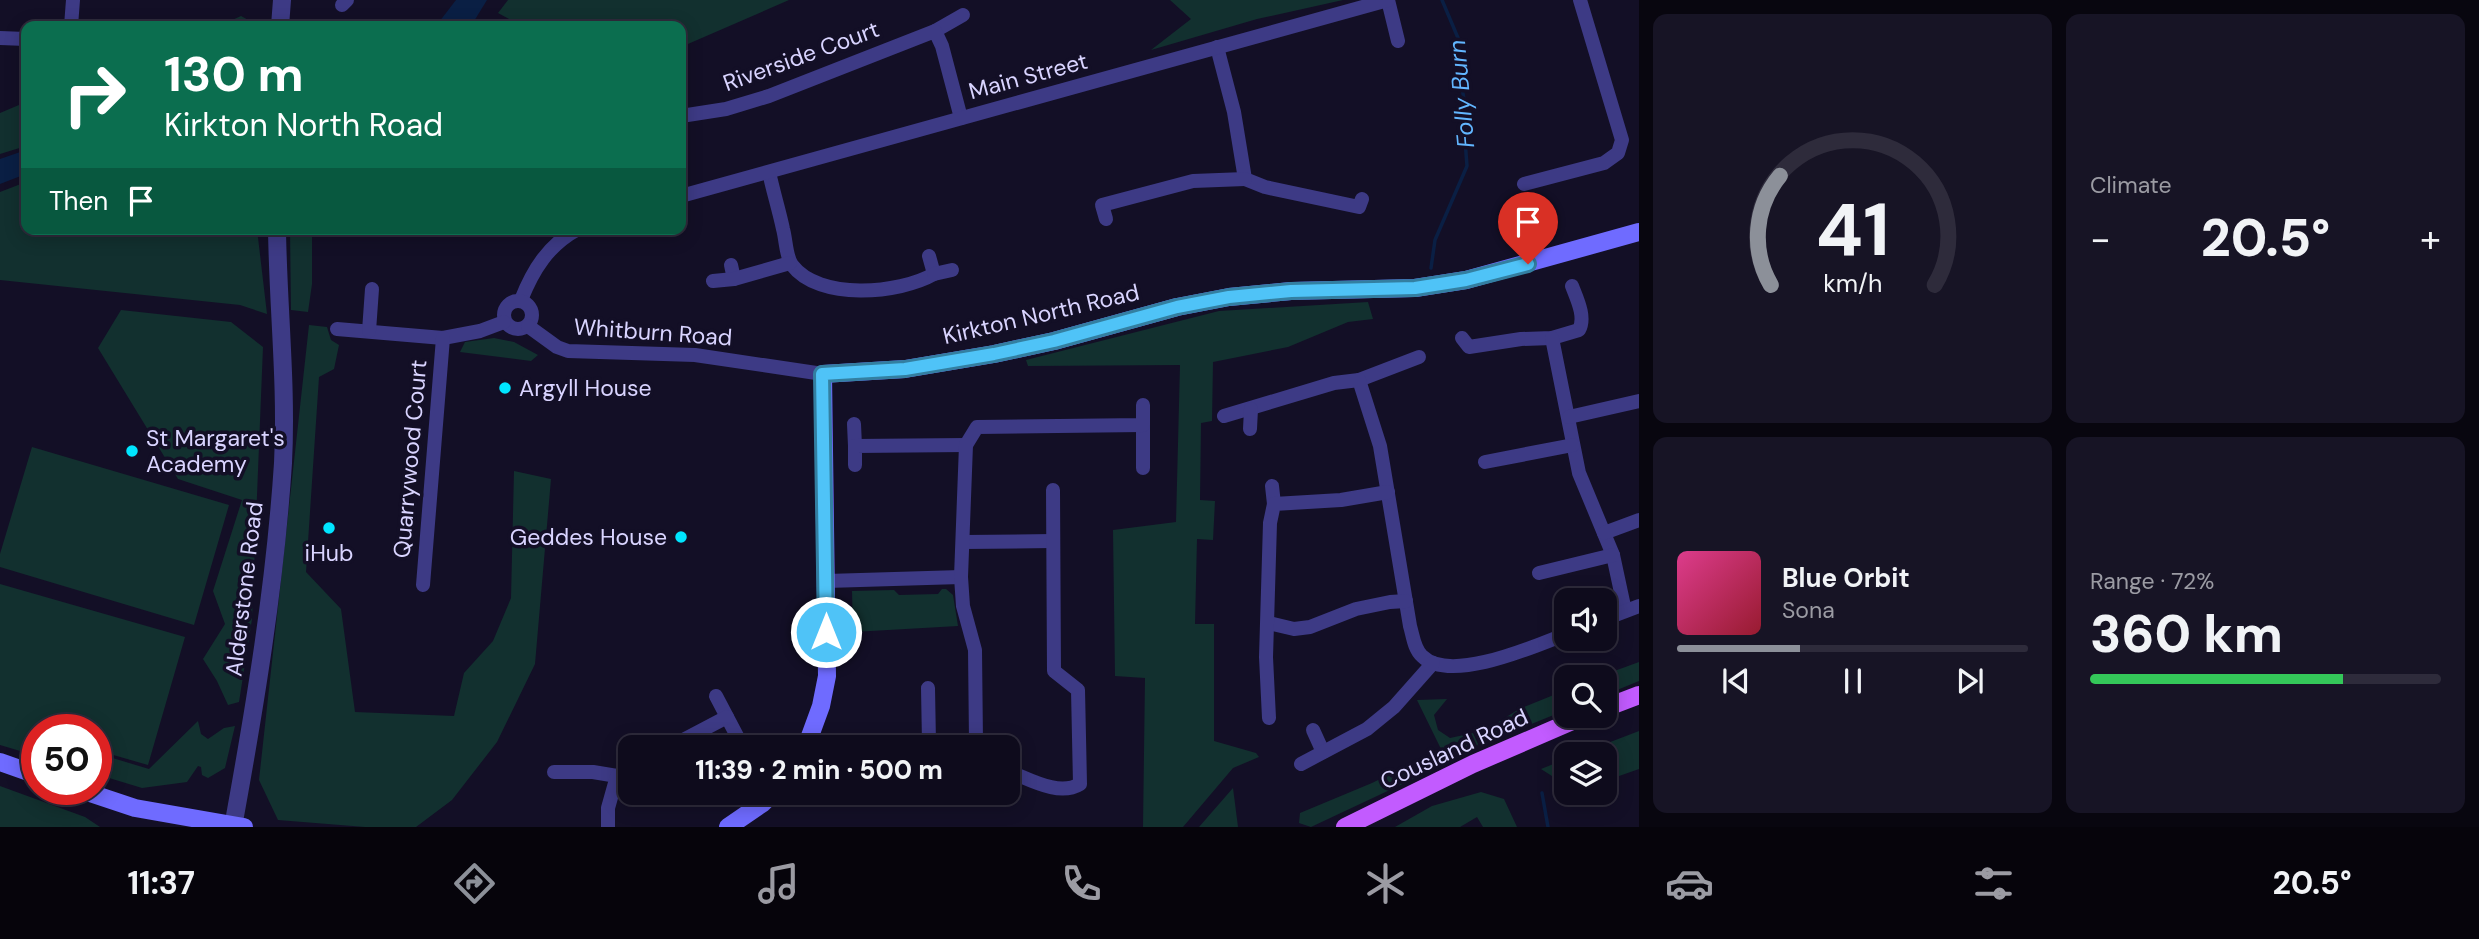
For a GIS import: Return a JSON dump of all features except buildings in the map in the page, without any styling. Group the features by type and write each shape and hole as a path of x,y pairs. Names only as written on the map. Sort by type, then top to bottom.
{"main road":[{"name":"Kirkton North Road","path":"822,374 905,369 994,354 1054,341 1177,307 1229,297 1291,291 1415,288 1466,280 1639,232"},
{"path":"810,735 821,706 827,676 822,374"},
{"path":"1617,703 1639,695"},
{"name":"Cousland Road","path":"1345,827 1473,764 1556,728"},
{"path":"0,762 21,769"},
{"path":"112,800 135,808 237,826"},
{"path":"728,827 760,805"}],"street":[{"path":"71,21 72,0"},
{"path":"280,21 282,0"},
{"path":"1388,0 1398,41"},
{"name":"Main Street","path":"686,195 1388,0"},
{"path":"1524,184 1604,163 1618,153 1622,140 1580,0"},
{"name":"Riverside Court","path":"686,115 726,109 769,96 935,31 963,15"},
{"path":"935,31 942,46 961,118"},
{"path":"0,38 21,39"},
{"path":"1217,47 1234,112 1245,180"},
{"path":"769,172 790,263 811,282 847,289 896,287 953,270"},
{"path":"1100,210 1193,181 1245,180 1359,209"},
{"name":"Alderstone Road","path":"237,826 263,652 283,462 284,359 277,235"},
{"path":"521,300 529,280 543,258 569,235"},
{"path":"929,256 934,274"},
{"path":"713,281 732,272 790,263"},
{"path":"1462,338 1469,347 1521,339 1552,338 1579,330 1583,305 1572,286"},
{"path":"369,331 372,289"},
{"path":"513,300 529,304 532,312 528,326 521,329 511,328 504,322 506,306 513,300"},
{"name":"Quarrywood Court","path":"337,329 443,338 480,331 504,322"},
{"name":"Whitburn Road","path":"528,326 557,347 568,351 695,355 822,374"},
{"name":"Quarrywood Court","path":"423,585 443,338"},
{"path":"1552,338 1579,473 1613,555 1625,611"},
{"path":"1224,416 1334,383 1359,380 1419,357"},
{"path":"1359,380 1375,426 1406,601 1416,646 1421,656 1433,663 1448,666 1468,664 1497,659 1554,639"},
{"path":"1569,417 1639,401"},
{"path":"1143,405 1143,468"},
{"path":"1250,429 1251,409"},
{"path":"854,424 855,465"},
{"path":"977,735 975,650 963,606 961,577 966,445 977,427 1143,425"},
{"path":"855,446 966,445"},
{"path":"1485,463 1573,445"},
{"path":"1269,718 1266,657 1270,523 1274,504 1272,486"},
{"path":"1020,775 1056,788 1072,789 1080,784 1079,690 1054,671 1053,490"},
{"path":"1274,504 1342,500 1388,492"},
{"path":"1604,533 1639,520"},
{"path":"964,542 1053,541"},
{"path":"1539,573 1613,555"},
{"path":"827,581 961,577"},
{"path":"1269,623 1294,629 1310,627 1356,609 1406,601"},
{"path":"1617,614 1639,606"},
{"path":"1301,764 1367,729 1394,707 1433,663"},
{"path":"928,688 929,735"},
{"path":"716,696 736,735"},
{"path":"693,735 727,717"},
{"path":"1313,730 1323,752"},
{"path":"554,772 618,773"},
{"path":"608,827 608,808 618,785"}],"green space":[{"path":"508,0 789,0 686,45 686,21 513,21 498,13"},
{"path":"1170,0 1343,0 1257,19 1151,50 1191,19"},
{"path":"241,16 250,21 230,21"},
{"path":"21,104 21,148 0,154 0,113"},
{"path":"21,184 21,235 258,235 267,314 240,305 0,280 0,192"},
{"path":"290,235 312,235 312,284 308,312 291,310"},
{"path":"1368,302 1373,319 1348,322 1288,347 1213,362 1212,421 1201,423 1200,500 1215,501 1213,540 1197,539 1195,624 1214,624 1214,741 1256,753 1259,757 1233,768 1183,827 1143,827 1145,678 1115,676 1113,530 1176,522 1180,365 1028,366 1026,360 1219,311"},
{"path":"121,310 231,322 263,347 252,619 239,702 228,705 203,659 225,624 213,591 242,500 178,479 98,348"},
{"path":"309,325 327,327 331,340 339,345 334,369 319,377 306,572 341,609 355,712 454,716 464,673 493,641 511,598 514,471 551,479 535,664 497,742 452,800 416,827 365,827 278,820 259,780"},
{"path":"494,338 514,342 538,355 531,361 460,352 465,342"},
{"path":"32,447 229,505 194,625 0,567 0,554"},
{"path":"0,584 185,637 148,765 112,755 112,714 21,714 21,751 0,745"},
{"path":"942,589 953,595 958,626 853,632 852,591 894,590 899,595 938,594"},
{"path":"1639,662 1639,681 1617,690 1617,670"},
{"path":"1554,695 1554,715 1494,739 1489,728 1519,709"},
{"path":"1447,699 1434,715 1438,730 1450,738 1473,733 1478,744 1475,750 1311,827 1299,823 1300,813 1372,783 1441,749 1417,700"},
{"path":"198,721 201,734 208,739 224,728 235,726 225,768 208,778 202,775 201,767 198,766 187,782 142,788 112,779 112,758 149,769"},
{"path":"1639,731 1639,769 1617,777 1617,742 1610,742"},
{"path":"1554,764 1554,777 1541,769"},
{"path":"0,786 21,794 21,805 52,805 85,817 100,827 0,827"},
{"path":"1233,788 1238,827 1199,827"},
{"path":"1481,792 1504,799 1517,827 1483,827 1477,817 1460,827 1395,827 1432,806"}],"water":[{"path":"456,0 487,0 474,21 440,21"},
{"path":"21,152 21,176 0,184 0,159"}],"waterway":[{"name":"Folly Burn","path":"1431,268 1435,240 1467,166 1467,115 1461,83 1461,45 1442,0"},
{"name":"Folly Burn","path":"1542,793 1548,827"}],"place":[{"name":"Argyll House","path":"505,388"},
{"name":"St Margaret's Academy","path":"132,451"},
{"name":"iHub","path":"329,528"},
{"name":"Geddes House","path":"681,537"}],"route":[{"path":"826,632 822,374 905,369 994,354 1054,341 1177,307 1229,297 1291,291 1415,288 1466,280 1528,264"}]}
